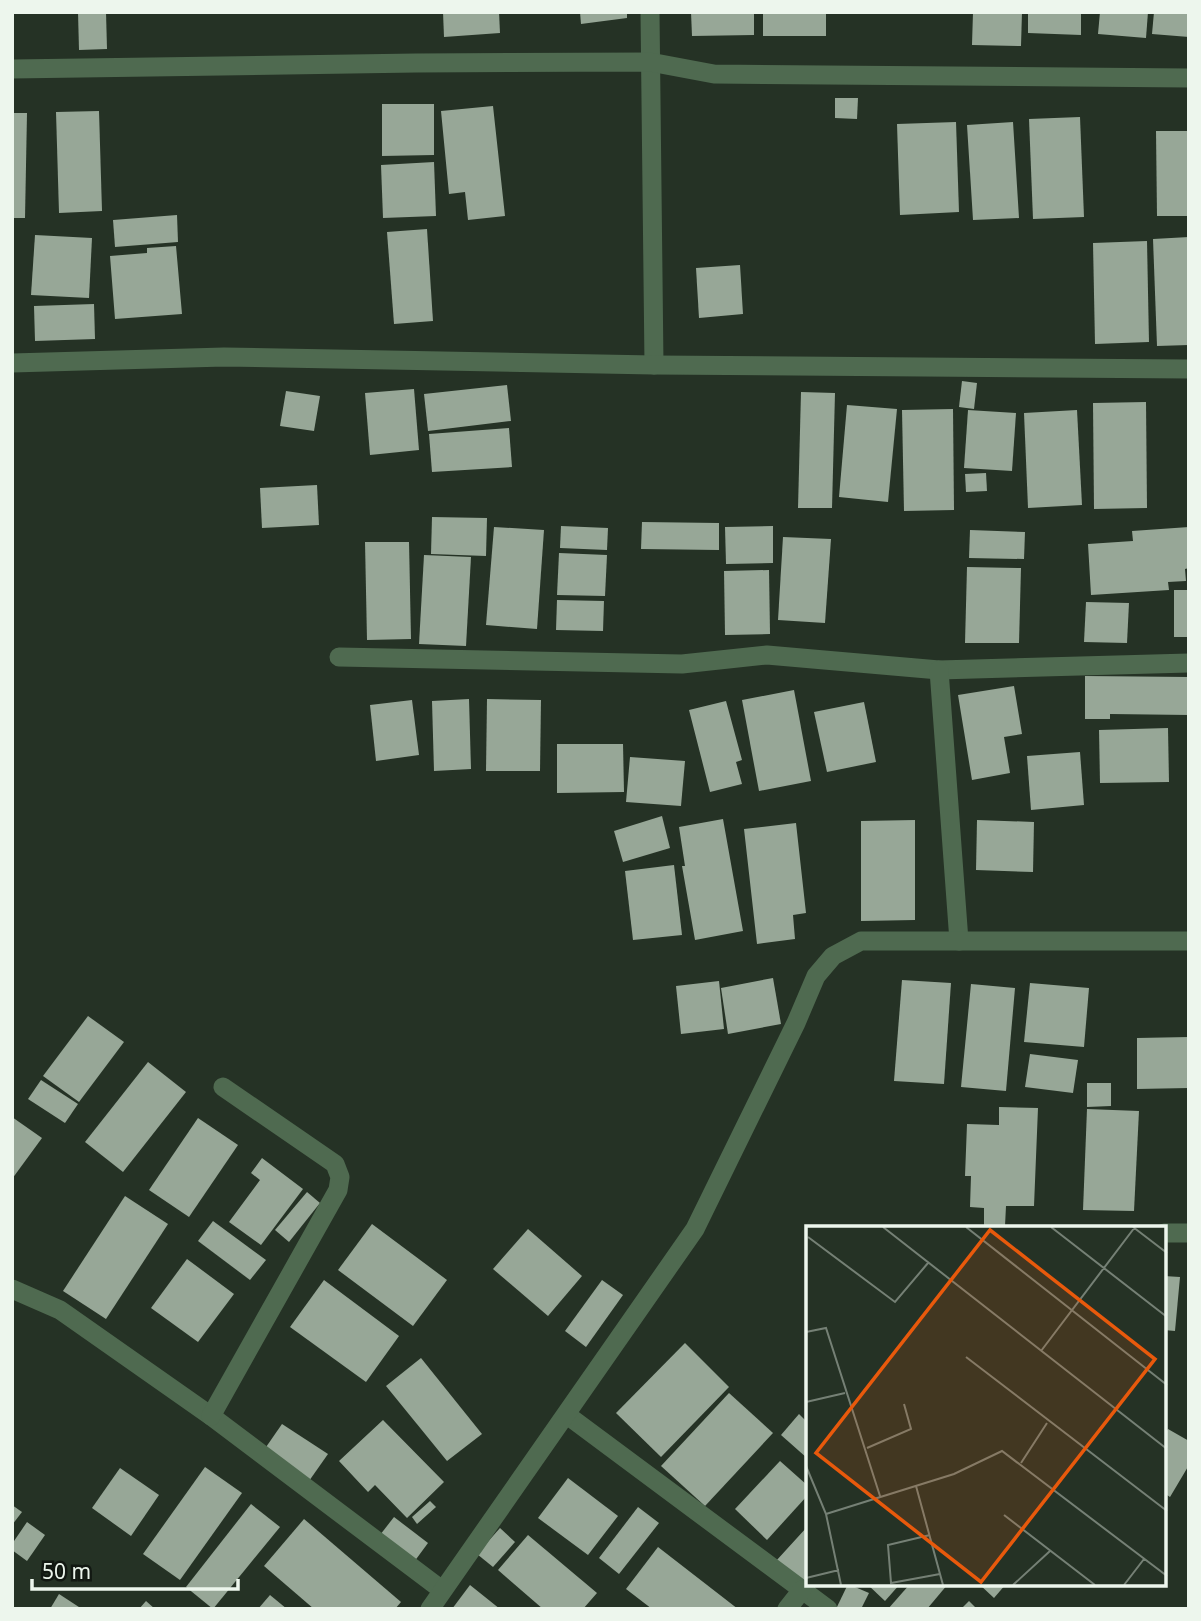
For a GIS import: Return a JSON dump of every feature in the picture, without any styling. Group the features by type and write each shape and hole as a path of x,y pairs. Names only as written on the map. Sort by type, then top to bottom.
{"street":[{"path":"650,12 654,365"},
{"path":"12,69 416,62 650,62 714,74 1189,78"},
{"path":"12,363 224,357 654,365 1189,369"},
{"path":"339,657 682,664 767,655 939,670 1189,663"},
{"path":"939,670 959,941"},
{"path":"430,1609 695,1229 796,1023 816,976 832,956 861,941 1189,941"},
{"path":"211,1416 332,1202 340,1177 335,1164 223,1087"},
{"path":"1166,1233 1189,1233"},
{"path":"12,1289 60,1310 211,1416 442,1590"},
{"path":"567,1415 828,1609"},
{"path":"787,1609 802,1590"}],"building":[{"path":"78,12 106,12 107,49 79,50"},
{"path":"443,12 499,12 500,33 444,37"},
{"path":"580,12 627,12 627,18 581,24"},
{"path":"691,12 754,12 754,35 692,36"},
{"path":"763,12 826,12 826,36 763,36"},
{"path":"973,12 1022,12 1021,46 972,45"},
{"path":"1028,12 1081,12 1081,35 1028,33"},
{"path":"1100,12 1148,12 1146,38 1098,34"},
{"path":"1154,12 1189,12 1189,37 1152,34"},
{"path":"835,98 858,98 857,119 835,118"},
{"path":"382,104 434,104 434,155 382,156"},
{"path":"493,106 505,216 468,220 465,192 449,194 441,111"},
{"path":"99,111 102,211 59,213 56,112"},
{"path":"12,113 27,113 25,218 12,218"},
{"path":"1080,117 1084,217 1033,219 1029,119"},
{"path":"956,122 959,212 900,215 897,124"},
{"path":"1013,122 1019,218 973,220 967,125"},
{"path":"1156,131 1189,131 1189,216 1157,216"},
{"path":"434,162 436,216 383,218 381,165"},
{"path":"177,215 178,242 115,247 113,220"},
{"path":"427,229 433,321 394,324 387,232"},
{"path":"35,235 92,238 89,298 31,295"},
{"path":"1189,237 1189,345 1157,346 1153,239"},
{"path":"1147,241 1149,342 1095,344 1093,243"},
{"path":"176,246 182,314 115,319 110,256 147,253 147,248"},
{"path":"740,265 743,314 699,318 696,268"},
{"path":"94,304 95,339 35,341 34,306"},
{"path":"962,381 977,383 974,409 959,407"},
{"path":"507,385 511,421 428,431 424,394"},
{"path":"414,389 419,450 370,455 365,393"},
{"path":"286,391 320,396 314,431 280,426"},
{"path":"801,392 835,393 832,508 798,508"},
{"path":"1146,402 1147,508 1094,509 1093,403"},
{"path":"847,405 897,409 888,502 839,497"},
{"path":"953,409 954,510 904,511 902,410"},
{"path":"968,410 1016,413 1012,471 964,468"},
{"path":"1077,410 1082,505 1028,508 1024,413"},
{"path":"509,428 512,467 432,472 429,434"},
{"path":"986,473 987,491 966,492 965,474"},
{"path":"317,485 319,525 262,528 260,488"},
{"path":"432,517 487,518 486,556 431,554"},
{"path":"642,522 719,523 719,550 641,549"},
{"path":"561,526 608,528 607,550 560,548"},
{"path":"773,526 773,563 726,564 725,527"},
{"path":"494,527 544,530 537,629 486,625"},
{"path":"1189,527 1189,568 1185,569 1186,581 1168,582 1169,590 1091,595 1088,544 1133,541 1132,531"},
{"path":"970,530 1025,532 1024,559 969,558"},
{"path":"783,537 831,539 825,623 778,620"},
{"path":"365,542 409,542 411,639 367,640"},
{"path":"559,553 607,555 605,596 557,595"},
{"path":"424,555 471,557 466,646 419,644"},
{"path":"967,567 1021,568 1019,643 965,643"},
{"path":"769,570 770,634 725,635 724,571"},
{"path":"1174,590 1189,590 1189,637 1174,637"},
{"path":"557,600 604,601 603,631 556,630"},
{"path":"1086,602 1129,603 1127,643 1084,642"},
{"path":"1085,676 1189,677 1189,715 1110,714 1110,719 1085,719"},
{"path":"1014,686 1022,734 1004,737 1010,773 972,780 958,695"},
{"path":"794,690 811,781 759,791 742,700"},
{"path":"469,699 471,769 434,771 432,701"},
{"path":"487,699 541,700 540,771 486,771"},
{"path":"412,700 419,755 376,761 370,705"},
{"path":"726,701 742,760 736,762 742,784 710,792 689,710"},
{"path":"864,702 876,762 827,772 814,712"},
{"path":"1168,728 1169,782 1100,783 1099,730"},
{"path":"557,744 623,744 624,792 557,793"},
{"path":"1080,752 1084,805 1031,810 1027,756"},
{"path":"630,757 685,761 681,806 626,802"},
{"path":"662,816 670,848 623,862 614,831"},
{"path":"723,819 743,931 695,940 682,866 685,866 679,827"},
{"path":"915,820 915,920 861,921 861,821"},
{"path":"977,820 1034,822 1033,872 976,870"},
{"path":"796,823 806,913 793,915 795,939 757,944 744,829"},
{"path":"674,865 682,935 633,940 625,871"},
{"path":"773,978 781,1024 728,1034 721,988"},
{"path":"902,980 951,983 944,1084 894,1081"},
{"path":"719,981 724,1029 681,1034 676,986"},
{"path":"1030,983 1089,988 1084,1047 1024,1042"},
{"path":"971,984 1015,988 1006,1091 961,1087"},
{"path":"88,1016 124,1042 79,1102 43,1076"},
{"path":"1189,1037 1189,1088 1137,1089 1137,1038"},
{"path":"1030,1054 1078,1060 1073,1093 1025,1087"},
{"path":"148,1062 186,1092 123,1172 85,1142"},
{"path":"41,1080 78,1104 65,1123 28,1099"},
{"path":"1087,1083 1111,1083 1111,1106 1087,1107"},
{"path":"999,1107 1038,1108 1034,1206 1006,1206 1005,1226 984,1225 984,1208 970,1207 971,1176 965,1176 967,1124 999,1125"},
{"path":"1087,1109 1139,1111 1134,1211 1083,1210"},
{"path":"12,1117 42,1138 12,1179"},
{"path":"198,1118 238,1145 189,1217 149,1190"},
{"path":"262,1158 303,1189 261,1245 229,1222 260,1180 251,1173"},
{"path":"307,1192 320,1203 289,1242 275,1230"},
{"path":"125,1196 168,1224 106,1319 63,1291"},
{"path":"213,1221 266,1260 250,1280 198,1241"},
{"path":"372,1224 447,1280 413,1326 338,1270"},
{"path":"528,1229 582,1276 548,1316 493,1269"},
{"path":"187,1259 234,1294 198,1342 151,1308"},
{"path":"1166,1276 1180,1277 1175,1331 1166,1330"},
{"path":"324,1280 399,1336 366,1382 290,1327"},
{"path":"602,1280 623,1295 586,1347 565,1331"},
{"path":"685,1343 729,1387 661,1457 616,1413"},
{"path":"421,1358 482,1434 447,1461 386,1386"},
{"path":"729,1393 773,1433 705,1506 661,1466"},
{"path":"799,1414 806,1421 806,1457 781,1435"},
{"path":"383,1420 444,1482 407,1518 375,1485 368,1492 339,1461"},
{"path":"282,1424 328,1454 309,1481 264,1450"},
{"path":"1168,1429 1189,1441 1189,1465 1170,1497 1166,1494"},
{"path":"780,1461 806,1484 806,1497 767,1540 735,1509"},
{"path":"205,1467 242,1493 180,1580 143,1554"},
{"path":"120,1468 159,1495 131,1536 92,1508"},
{"path":"568,1478 618,1516 588,1555 538,1518"},
{"path":"430,1501 436,1507 417,1524 412,1517"},
{"path":"251,1504 280,1527 213,1609 186,1587"},
{"path":"12,1505 22,1512 12,1525"},
{"path":"638,1507 659,1523 619,1574 599,1558"},
{"path":"394,1517 428,1543 414,1562 380,1535"},
{"path":"304,1519 401,1602 395,1609 314,1609 264,1566"},
{"path":"27,1522 45,1535 27,1561 12,1550 12,1544"},
{"path":"500,1528 515,1542 493,1567 477,1554"},
{"path":"806,1528 806,1586 816,1586 811,1592 776,1561"},
{"path":"528,1535 597,1593 583,1609 543,1609 498,1570"},
{"path":"658,1547 738,1609 652,1609 626,1589"},
{"path":"470,1585 500,1609 452,1609"},
{"path":"847,1586 869,1593 861,1609 836,1609"},
{"path":"869,1586 898,1586 885,1601"},
{"path":"908,1586 946,1586 927,1609 888,1609"},
{"path":"981,1586 1004,1586 994,1598"},
{"path":"59,1594 82,1609 50,1609"},
{"path":"270,1595 287,1609 258,1609"},
{"path":"146,1601 155,1609 139,1609"},
{"path":"969,1601 977,1609 961,1609"}]}
